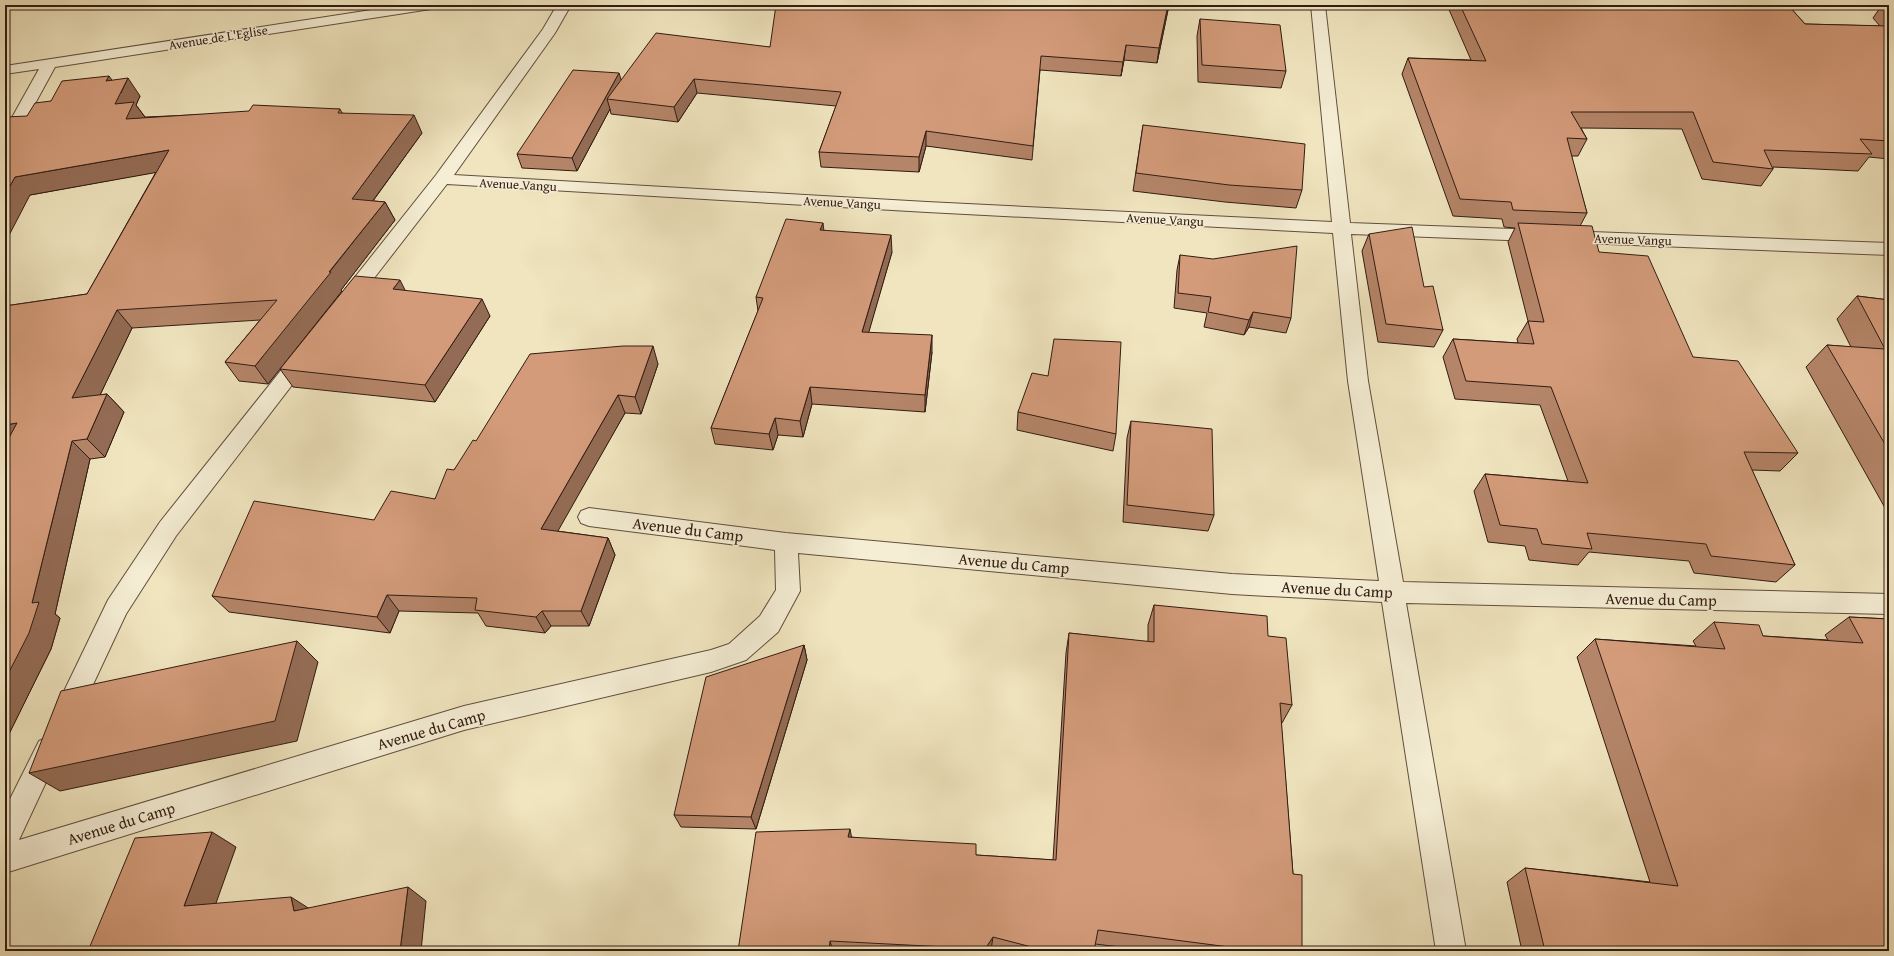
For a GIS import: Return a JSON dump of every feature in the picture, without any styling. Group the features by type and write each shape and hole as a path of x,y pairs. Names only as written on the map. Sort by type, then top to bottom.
{"street":[{"path":"5,6 11,5"},
{"name":"Avenue de L'Eglise","path":"5,70 432,5"},
{"path":"334,317 442,179 550,30 564,5"},
{"path":"1318,5 1358,381 1391,592 1451,951"},
{"path":"5,144 50,63"},
{"name":"Avenue Vangu","path":"442,179 919,207 1341,228 1889,249"},
{"path":"5,839 117,607 168,529 314,342"},
{"name":"Avenue du Camp","path":"589,517 786,542 1232,584 1391,592 1889,604"},
{"name":"Avenue du Camp","path":"5,859 464,718 711,661 737,652 769,624 788,591 786,542"}],"building":[{"path":"776,5 1168,5 1159,48 1126,45 1123,62 1041,56 1033,146 926,131 919,157 819,152 841,92 694,79 674,107 607,99 656,33 770,47"},
{"path":"1460,5 1788,5 1805,24 1889,26 1889,141 1860,139 1872,154 1764,150 1773,169 1713,162 1693,112 1571,112 1587,139 1567,138 1587,213 1513,210 1511,202 1460,199 1408,58 1486,61"},
{"path":"1200,19 1280,25 1286,71 1202,65"},
{"path":"573,70 619,73 572,158 517,154"},
{"path":"109,76 106,81 128,78 115,104 134,102 126,119 249,111 253,105 340,109 338,113 414,115 352,199 385,202 255,366 225,362 277,300 117,310 72,398 107,394 87,439 72,441 32,603 39,602 29,633 5,680 5,445 17,423 5,425 5,306 87,294 169,150 15,177 5,195 5,117 27,116 35,103 51,101 62,81"},
{"path":"1143,125 1305,144 1302,190 1229,185 1136,173"},
{"path":"786,219 823,223 820,230 891,235 862,332 932,335 925,395 810,387 800,421 775,418 769,434 711,428 763,298 756,297"},
{"path":"1518,223 1592,226 1599,252 1648,256 1693,357 1738,361 1798,453 1744,452 1795,565 1711,556 1706,544 1587,533 1592,549 1542,544 1537,529 1500,525 1485,474 1588,483 1551,387 1466,381 1453,339 1534,344 1528,321 1544,322"},
{"path":"1412,227 1424,287 1433,286 1443,330 1386,324 1369,234"},
{"path":"1297,246 1291,318 1253,312 1249,320 1208,312 1211,297 1178,293 1180,255 1213,259"},
{"path":"355,276 400,280 393,289 482,299 425,385 280,369"},
{"path":"1857,296 1889,300 1889,451 1827,345 1885,349"},
{"path":"1054,339 1121,342 1116,434 1018,412 1032,373 1048,376"},
{"path":"623,346 653,346 635,397 618,395 541,529 608,538 581,611 542,611 536,617 475,610 477,598 387,595 377,617 212,596 254,501 374,520 391,491 435,499 447,469 454,470 473,440 476,441 530,354"},
{"path":"1131,421 1212,429 1214,515 1127,505"},
{"path":"1154,605 1267,616 1268,636 1286,638 1292,705 1280,703 1293,874 1302,875 1302,951 1260,951 1098,930 1094,951 1047,951 993,937 985,949 830,941 829,951 738,951 756,832 850,829 848,837 976,844 976,855 1056,860 1069,633 1154,642"},
{"path":"1849,617 1889,619 1889,888 1886,888 1889,895 1889,951 1545,951 1525,868 1678,886 1595,639 1725,649 1714,622 1759,625 1763,636 1863,643"},
{"path":"297,641 275,721 29,773 61,691"},
{"path":"804,645 751,817 674,815 706,677"},
{"path":"212,832 184,906 291,897 294,911 408,887 400,951 88,951 135,838"}]}
